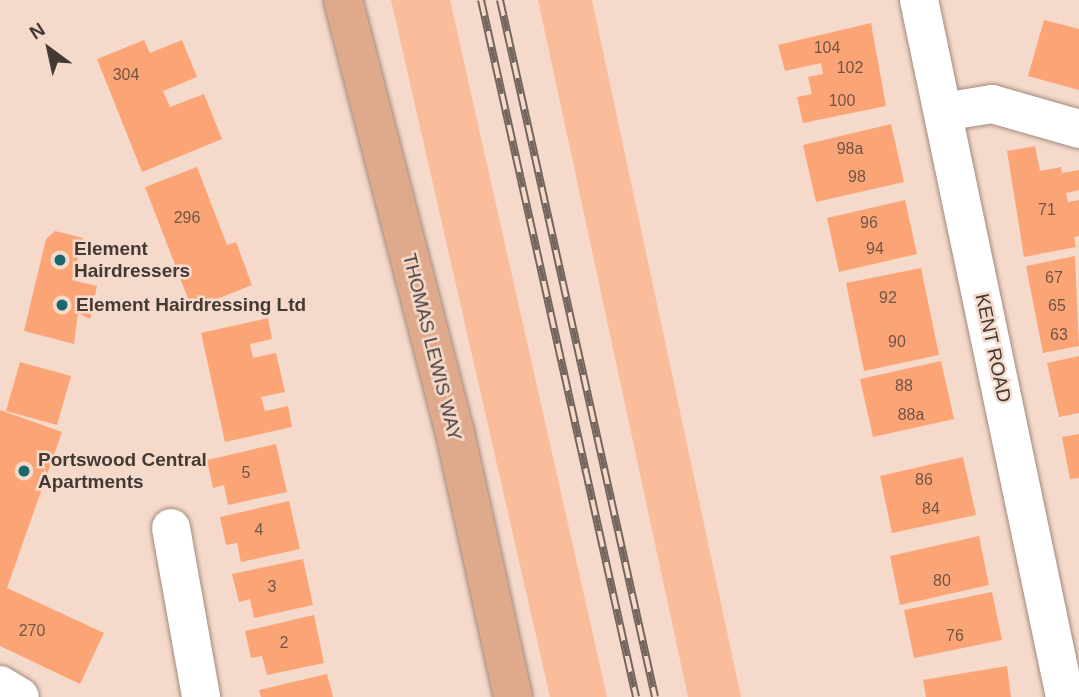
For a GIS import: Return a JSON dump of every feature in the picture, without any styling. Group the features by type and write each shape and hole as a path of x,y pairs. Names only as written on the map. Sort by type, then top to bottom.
{"main road":[{"name":"THOMAS LEWIS WAY","path":"343,0 455,433 513,697"}],"street":[{"name":"KENT ROAD","path":"919,0 1065,697"},
{"path":"943,112 992,104 1079,130"},
{"path":"170,528 162,569 201,697"},
{"path":"0,685 20,697"}],"shaded area":[{"path":"391,0 450,0 607,697 550,697"},
{"path":"538,0 592,0 741,697 688,697"}],"building":[{"path":"1044,20 1079,29 1079,90 1028,76"},
{"path":"871,23 886,106 803,123 797,97 812,94 808,77 823,74 821,63 785,71 778,45"},
{"path":"144,40 150,53 182,40 197,77 163,91 170,107 204,94 222,139 142,172 97,59"},
{"path":"891,124 904,182 816,202 803,145"},
{"path":"1035,146 1040,171 1061,167 1062,173 1079,170 1079,190 1066,193 1068,202 1079,200 1079,236 1074,237 1076,247 1024,257 1007,151"},
{"path":"197,167 227,245 236,242 252,285 192,309 145,187"},
{"path":"905,200 917,254 839,272 827,218"},
{"path":"55,231 83,238 72,280 97,286 90,319 78,313 74,344 24,331 46,239"},
{"path":"1075,256 1079,346 1043,353 1026,266"},
{"path":"921,268 939,355 864,371 846,283"},
{"path":"268,318 272,339 250,344 253,358 276,353 285,392 261,397 265,411 288,406 292,427 225,442 201,333"},
{"path":"1079,356 1079,413 1059,417 1047,363"},
{"path":"941,361 954,419 873,437 860,379"},
{"path":"20,362 71,376 57,425 6,411"},
{"path":"0,410 62,432 7,588 104,633 80,684 0,646"},
{"path":"1079,434 1079,478 1070,479 1062,437"},
{"path":"276,444 287,492 228,505 224,485 213,488 207,460"},
{"path":"963,457 976,515 892,533 880,476"},
{"path":"289,501 300,549 241,562 237,543 226,545 220,517"},
{"path":"979,536 989,585 900,605 890,556"},
{"path":"303,559 313,605 254,618 250,599 239,602 232,574"},
{"path":"992,592 1002,640 914,658 904,610"},
{"path":"314,615 324,663 267,675 262,656 251,658 245,631"},
{"path":"1007,666 1011,697 926,697 923,680"},
{"path":"327,674 333,697 261,697 259,690"}],"railway":[{"path":"481,0 636,697"},
{"path":"500,0 655,697"}],"place":[{"name":"Element Hairdressers","path":"60,260"},
{"name":"Element Hairdressing Ltd","path":"62,305"},
{"name":"Portswood Central Apartments","path":"24,471"}]}
